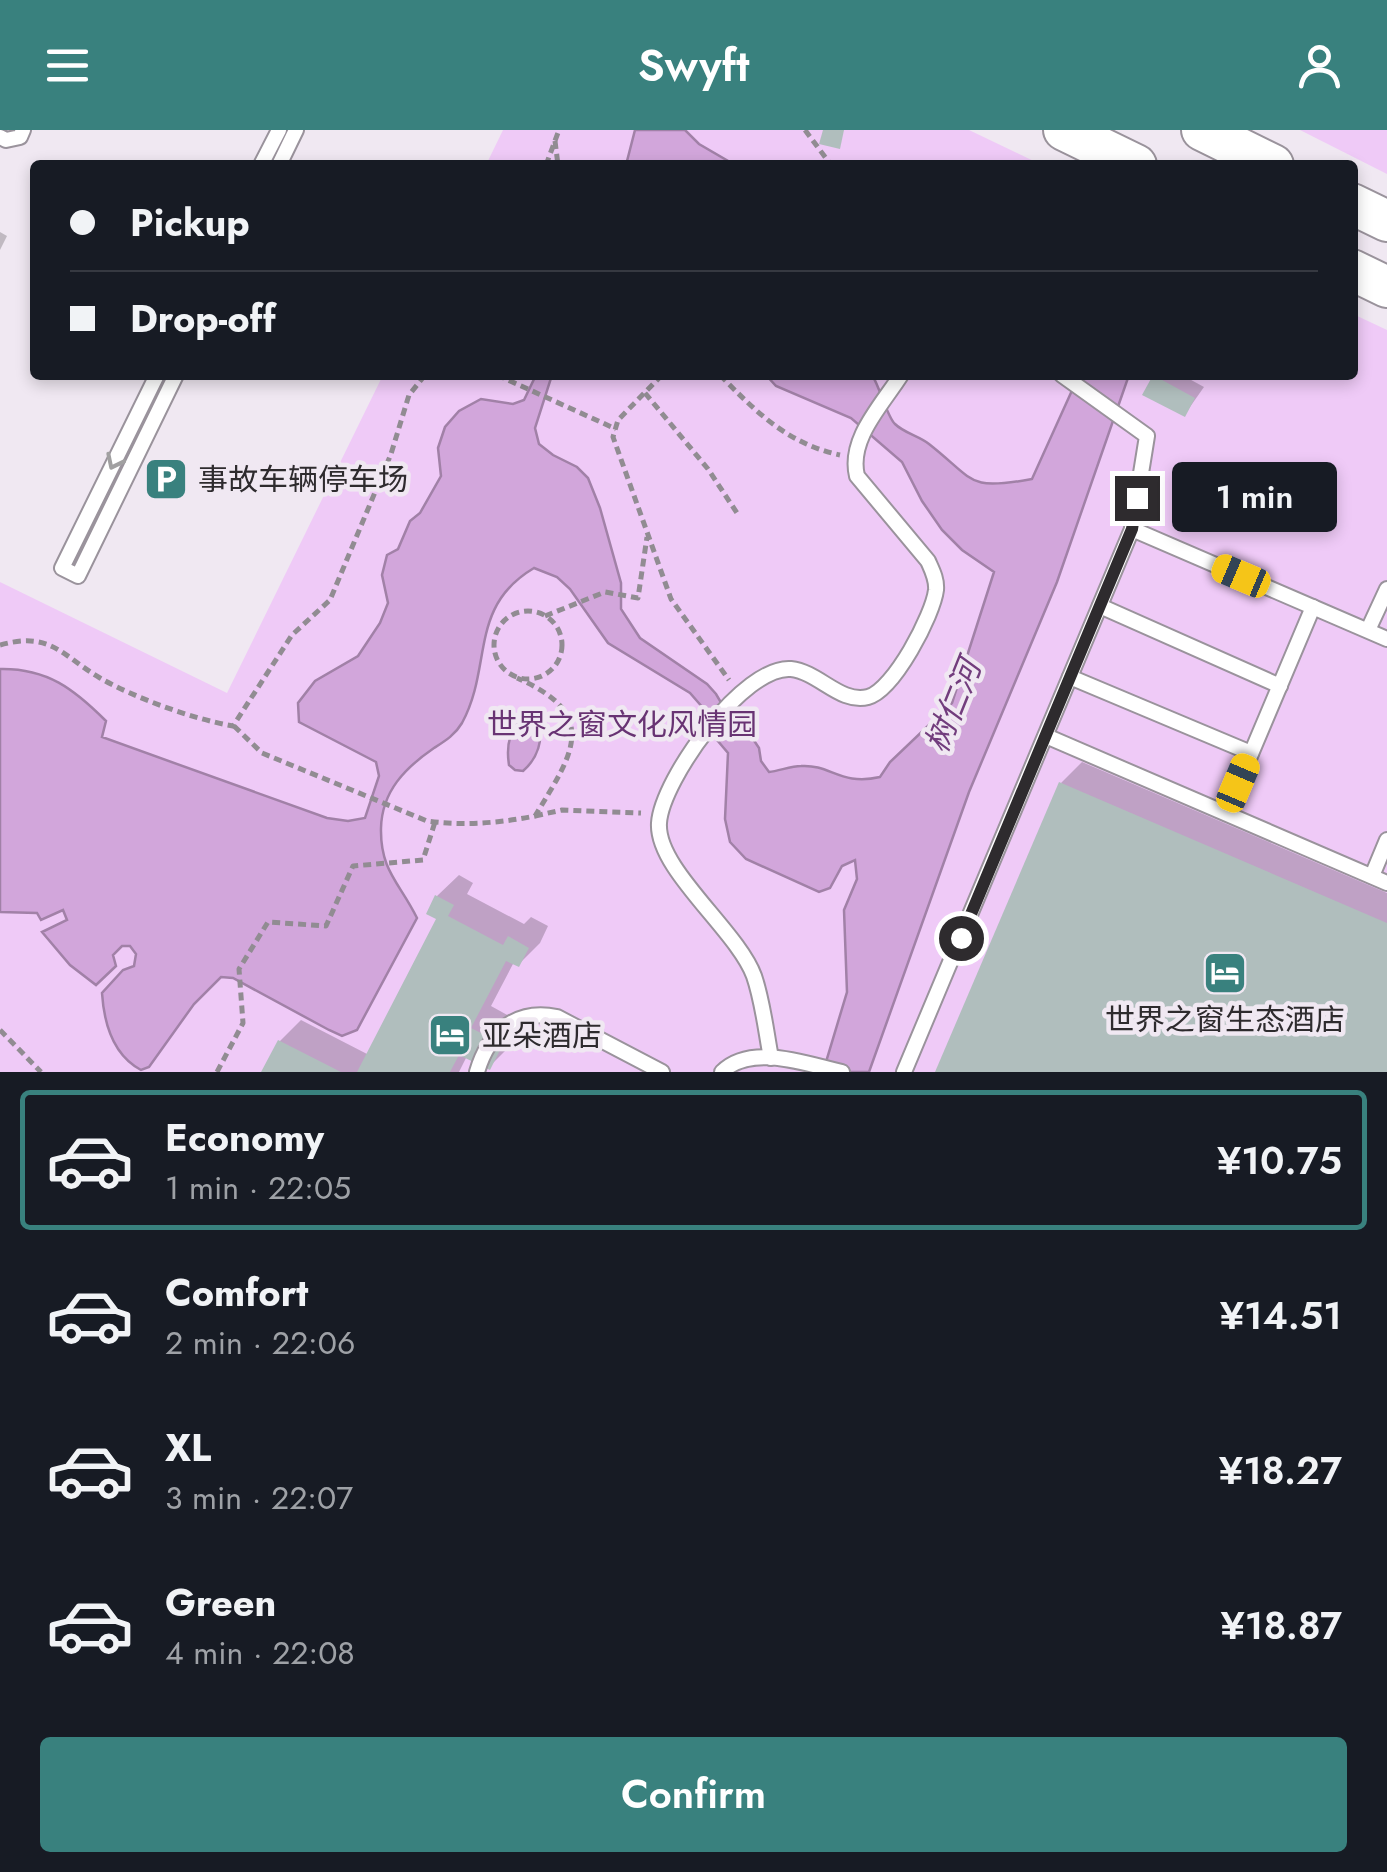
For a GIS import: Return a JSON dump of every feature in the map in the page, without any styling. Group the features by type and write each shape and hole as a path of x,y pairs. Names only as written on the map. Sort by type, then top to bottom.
{"main road":[{"path":"1064,130 1126,160"},
{"path":"1202,130 1263,160"},
{"path":"1358,207 1387,221"},
{"path":"1358,273 1387,287"}],"lane":[{"path":"0,137 20,137 23,130"},
{"path":"264,160 279,130"},
{"path":"281,160 296,130"},
{"path":"156,380 62,568 78,576 174,380"},
{"path":"772,1058 754,976 738,945 691,889 664,846 659,834 661,812 668,788 687,754 762,676 787,668 809,672 839,692 870,696 884,687 911,650 936,592 935,577 928,560 857,476 853,458 859,440 898,380"},
{"path":"904,1072 1132,529 1147,436 1069,380"},
{"path":"1132,529 1387,638"},
{"path":"1368,630 1387,590"},
{"path":"1100,606 1280,686"},
{"path":"1226,813 1313,607"},
{"path":"1070,677 1251,753"},
{"path":"1046,736 1380,879 1387,840"},
{"path":"476,1072 483,1050 498,1030 539,1013 557,1017 662,1072"},
{"path":"722,1072 732,1062 772,1058 842,1072"}],"path":[{"path":"547,160 559,130"},
{"path":"805,130 829,160"},
{"path":"554,138 557,160"},
{"path":"824,160 828,157"},
{"path":"233,726 292,635 330,600 391,454 409,395 421,380"},
{"path":"509,380 616,429"},
{"path":"657,380 618,420 614,436 671,599 735,700"},
{"path":"725,380 776,430 813,449 853,458"},
{"path":"644,393 708,469 737,513"},
{"path":"535,816 566,763 572,743 571,729 564,709 546,690 507,672 495,654 497,631 512,615 523,612 545,616 605,592 638,598 647,534"},
{"path":"517,678 538,678 556,664 562,643 560,632 545,616"},
{"path":"0,645 39,642 60,648 100,678 200,720 233,726 262,753 434,822 508,822 562,810 661,812"},
{"path":"216,1072 243,1024 239,970 268,922 326,926 353,866 423,860 434,822"},
{"path":"0,1030 41,1072"}],"green space":[{"path":"503,130 969,130 1032,160 488,160"},
{"path":"1300,130 1387,130 1387,174"},
{"name":"世界之窗文化风情园","path":"1358,316 1387,330 1387,1072 0,1072 0,582 227,693 381,380 1358,380"}],"water":[{"path":"635,130 685,130 699,144 726,160 627,160"},
{"name":"树仁河","path":"534,380 550,380 535,428 539,444 588,478 621,583 621,609 640,638 707,684 736,728 751,736 769,772 811,766 866,779 880,777 890,762 952,703 994,572 942,530 902,462 851,418 776,386 771,380 874,380 895,424 929,444 974,480 995,484 1032,479 1077,380 1127,380 1057,582 969,792 869,1072 823,1072 847,992 844,910 857,879 855,860 842,866 830,888 819,892 746,859 730,842 725,819 728,753 711,733 704,709 690,693 608,643 570,589 557,577 534,568 513,584 490,619 477,680 462,723 405,772 386,803 381,828 384,855 417,918 357,1030 342,1036 233,978 221,977 194,1004 149,1067 141,1070 123,1056 112,1038 102,993 123,970 134,966 136,954 130,946 122,946 113,955 116,966 96,985 70,965 42,932 67,920 63,910 41,920 37,913 0,912 0,669 32,672 71,690 106,721 102,737 327,818 365,818 379,776 376,762 299,722 298,703 315,681 358,656 380,623 388,603 382,575 387,555 398,549 410,521 420,513 441,476 438,448 445,427 459,411 481,399 513,404 524,400"},
{"path":"528,717 537,721 538,748 523,771 515,770 509,765 510,737"}],"pier":[{"path":"1143,130 1196,130 1187,160 1134,160"}],"building":[{"path":"823,130 844,130 840,149 819,144"},
{"path":"1150,380 1162,380 1195,398 1185,417 1142,395"},
{"path":"1059,782 1387,923 1387,1072 935,1072"},
{"path":"435,895 454,905 448,916 503,945 508,936 529,948 519,967 506,961 471,1028 503,1044 490,1070 459,1055 450,1072 357,1072 436,919 426,914"},
{"path":"278,1040 341,1072 261,1072"}],"place":[{"name":"事故车辆停车场","path":"166,479"},
{"name":"世界之窗生态酒店","path":"1225,973"},
{"name":"亚朵酒店","path":"450,1035"}],"route":[{"path":"961,938 1132,529 1137,498"}]}
